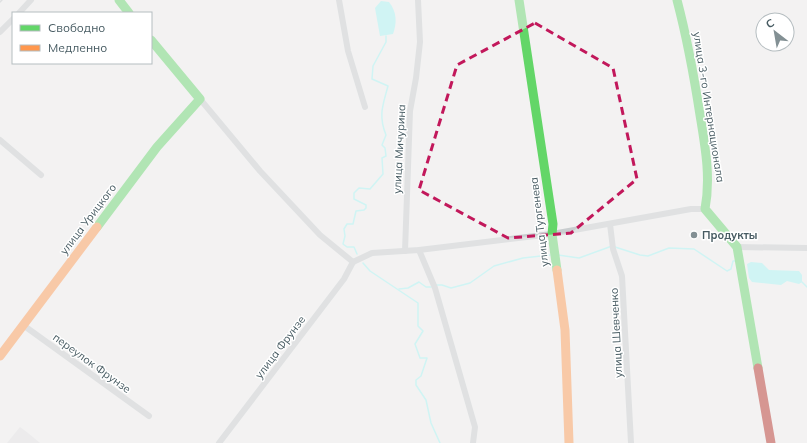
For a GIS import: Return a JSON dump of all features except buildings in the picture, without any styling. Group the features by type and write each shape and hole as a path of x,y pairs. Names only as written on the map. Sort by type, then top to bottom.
{"street":[{"path":"20,12 31,0"},
{"path":"119,0 128,12"},
{"path":"339,0 348,51 365,107"},
{"name":"улица Мичурина","path":"405,251 410,111 416,78 420,42 418,0"},
{"name":"улица Тургенева","path":"519,0 553,224 552,234 565,330 569,443"},
{"name":"улица 3-го Интернационала","path":"677,0 694,78 709,174 709,192 705,209"},
{"path":"0,32 12,20"},
{"path":"152,41 260,171 320,235 353,262 372,253 419,250 552,234 691,210 705,209 736,247 771,443"},
{"name":"улица Урицкого","path":"0,356 157,147 200,99"},
{"path":"0,140 41,175"},
{"name":"улица Шевченко","path":"610,224 613,249 622,276 631,443"},
{"path":"736,247 807,248"},
{"path":"419,250 435,288 475,427 473,443"},
{"name":"улица Фрунзе","path":"219,443 344,279 353,262"},
{"name":"переулок Фрунзе","path":"23,325 149,416"}],"highlighted area":[{"path":"535,23 613,68 637,179 571,233 508,238 419,190 457,65"}],"shaded area":[{"path":"20,427 28,433 40,443 7,443"}],"water":[{"path":"381,1 389,2 394,10 396,22 393,34 380,36 375,8"},
{"path":"751,262 762,263 769,270 799,271 802,275 802,282 799,284 787,281 781,285 752,282 749,278 747,264"}],"waterway":[{"path":"357,254 354,247 347,247 343,244 345,236 344,229 347,224 353,224 356,211 364,210 366,208 366,205 354,199 354,193 359,188 370,189 383,174 382,158 386,156 385,148 382,145 386,135 382,122 382,110 388,86 372,79 373,66 386,42 386,36"},
{"path":"558,255 579,258 612,246"},
{"path":"615,247 648,256 669,248 694,249 727,271 731,269 733,261 737,261"},
{"path":"435,285 442,285 451,288 470,283 494,266 523,258 550,255"},
{"path":"363,263 370,271 418,303 418,326 423,331 415,344 420,358 427,358 421,376 416,380 416,385 426,400 431,423 440,443"},
{"path":"399,289 408,288 419,282 426,287 431,287"},
{"path":"802,282 807,287"}],"traffic: fast":[{"path":"119,0 128,12"},
{"path":"519,0 553,224 552,234 557,270"},
{"path":"677,0 693,71 705,150 707,173 707,197 705,209 737,247 758,368"},
{"path":"97,227 157,147 200,99 152,41"}],"traffic: slow":[{"path":"0,356 97,227"},
{"path":"557,270 565,330 569,443"}],"traffic: jam":[{"path":"758,368 771,443"}],"place":[{"name":"Продукты","path":"694,235"}]}
